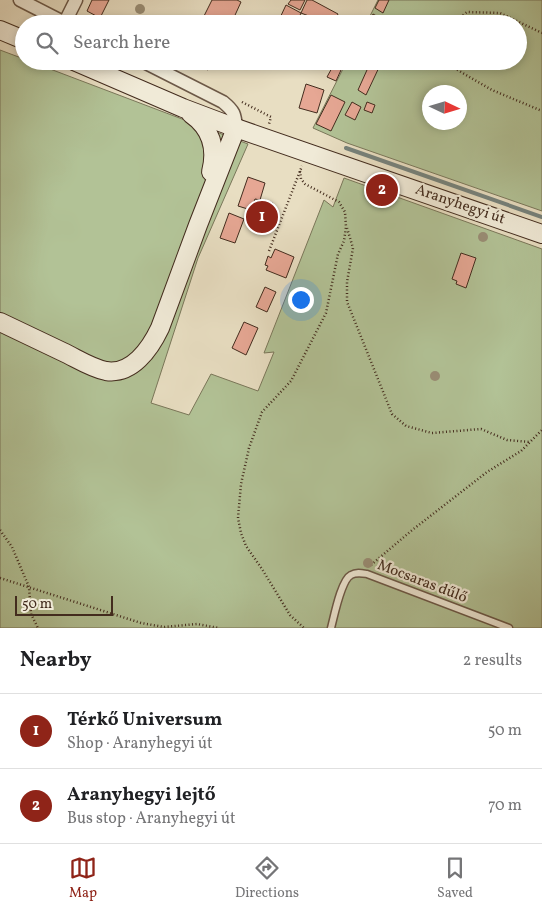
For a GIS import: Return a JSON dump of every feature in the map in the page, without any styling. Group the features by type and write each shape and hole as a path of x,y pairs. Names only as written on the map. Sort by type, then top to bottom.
{"street":[{"path":"20,0 50,15"},
{"path":"69,15 76,0"},
{"path":"0,30 15,36"},
{"name":"Aranyhegyi út","path":"95,70 183,108 236,128 542,234"},
{"path":"0,322 100,369 115,371 126,368 137,361 153,344 236,128 235,115 223,102 160,70"},
{"path":"183,108 200,120 209,134 214,149 214,162 198,225"}],"lane":[{"name":"Mocsaras dűlő","path":"331,628 343,586 347,578 357,573 367,574 510,628"}],"path":[{"path":"462,15 466,12 500,13 504,15"},
{"path":"527,26 542,33"},
{"path":"458,70 492,90 542,111"},
{"path":"269,251 306,152"},
{"path":"300,171 301,179 305,184 339,202 345,212 344,242 338,254 326,313 291,381 262,412 249,448 240,484 238,518 246,546 290,614 304,628"},
{"path":"346,227 353,248 347,282 347,302 392,414 406,426 432,433 481,429 507,440 530,442"},
{"path":"367,574 369,566 411,531 487,472 520,451 542,430"},
{"path":"0,530 12,547 29,587 31,614 38,628"},
{"path":"0,578 141,623 164,627 197,624 219,628"}],"green space":[{"path":"378,0 542,0 542,211 347,143 313,128 342,70 527,70 527,15 370,15"},
{"path":"0,50 15,56 15,70 53,70 248,144 198,258 151,403 189,415 211,374 258,391 274,352 264,353 324,200 333,207 344,178 542,249 542,628 0,628"}],"building":[{"path":"92,0 109,0 102,15 94,15 87,11"},
{"path":"212,0 237,0 241,2 235,15 204,15"},
{"path":"291,0 305,0 300,10 288,4"},
{"path":"307,0 312,0 338,14 306,15 301,13"},
{"path":"379,0 389,0 383,13 375,8"},
{"path":"286,5 301,13 300,15 281,15"},
{"path":"331,70 341,70 336,81 327,77"},
{"path":"367,70 378,70 366,95 358,90"},
{"path":"306,84 324,90 317,113 299,108"},
{"path":"331,95 345,102 331,131 316,124"},
{"path":"352,102 361,107 355,120 345,115"},
{"path":"367,102 375,105 372,113 364,110"},
{"path":"248,177 265,183 260,200 255,199 251,210 238,206"},
{"path":"265,200 273,203 266,226 253,222 256,211 261,212"},
{"path":"229,213 244,219 235,243 220,238"},
{"path":"275,249 294,257 286,278 266,270 268,266 265,265 268,256 271,258"},
{"path":"461,253 476,258 466,288 456,284 457,281 452,279"},
{"path":"265,287 276,292 267,312 256,307"},
{"path":"244,322 258,328 246,355 232,348"}],"waterway":[{"path":"346,148 542,217"}],"place":[{"name":"Aranyhegyi lejtő","path":"382,190"},
{"name":"Térkő Universum","path":"262,217"}]}
